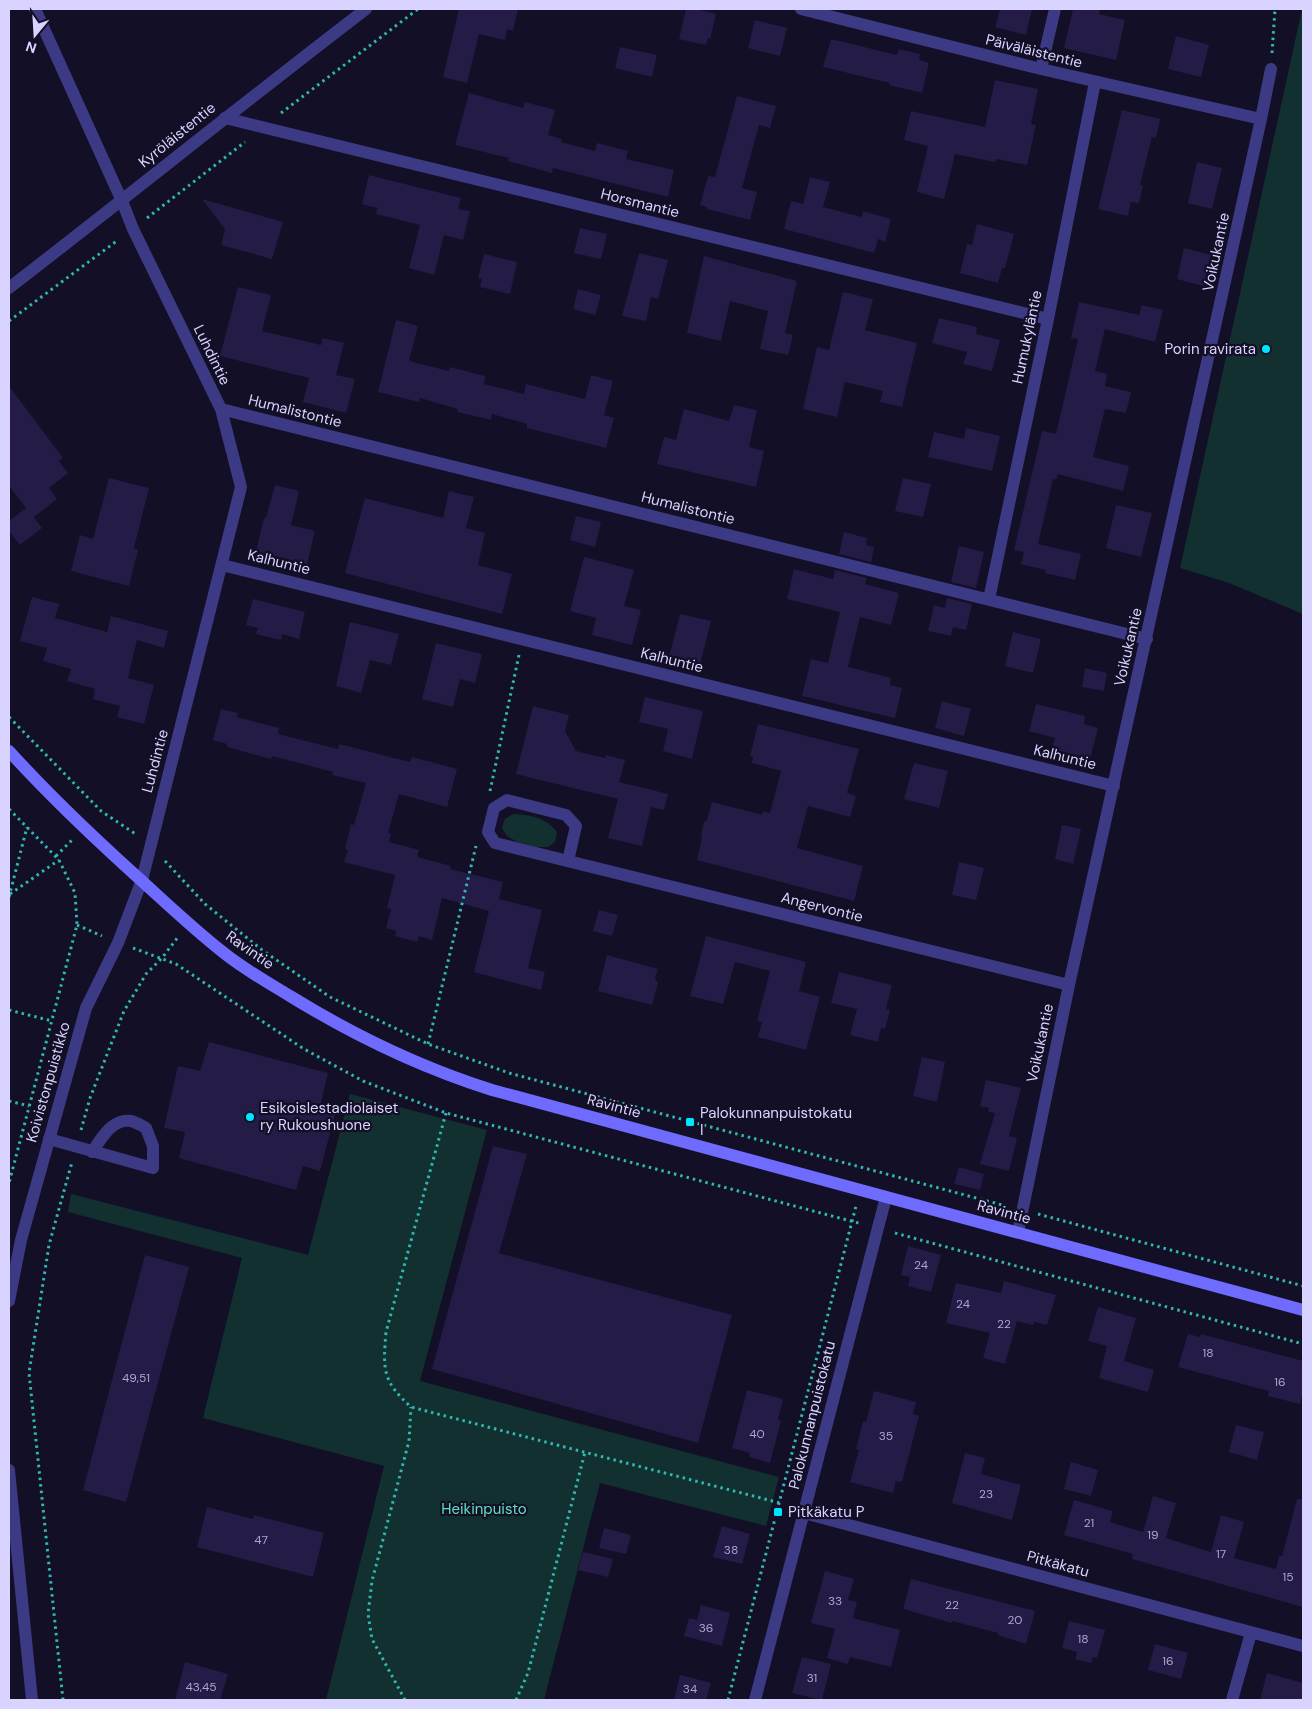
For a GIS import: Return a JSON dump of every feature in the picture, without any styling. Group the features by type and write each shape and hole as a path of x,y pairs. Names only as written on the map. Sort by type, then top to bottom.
{"main road":[{"name":"Ravintie","path":"9,751 77,821 188,924 226,954 325,1018 374,1044 445,1074 500,1092 1303,1310"}],"street":[{"name":"Luhdintie","path":"35,9 133,229 221,409 241,487 142,880"},
{"name":"Kyröläistentie","path":"9,288 366,9"},
{"name":"Päiväläistentie","path":"801,9 1095,82 1261,119"},
{"path":"1041,69 1055,9"},
{"name":"Voikukantie","path":"1018,1232 1069,984 1147,639 1271,69"},
{"name":"Humukyläntie","path":"989,599 1048,319 1095,82"},
{"name":"Horsmantie","path":"225,118 1048,319"},
{"name":"Humalistontie","path":"221,409 1147,639"},
{"name":"Kalhuntie","path":"222,564 1114,786"},
{"name":"Angervontie","path":"568,861 576,826 566,815 507,800 494,808 488,832 494,843 1069,984"},
{"name":"Koivistonpuistikko","path":"9,1301 21,1240 86,1008 118,943 142,880"},
{"path":"49,1139 92,1152 154,1168 153,1146 146,1128 131,1121 119,1122 105,1132 92,1152"},
{"name":"Palokunnanpuistokatu","path":"755,1700 886,1197"},
{"path":"9,1470 32,1700"},
{"name":"Pitkäkatu","path":"804,1513 1303,1646"},
{"path":"1232,1700 1251,1633"}],"path":[{"path":"9,320 133,229 418,9"},
{"path":"1271,69 1275,9"},
{"path":"9,717 101,811 150,844 205,904 262,950 330,997 428,1044 509,1073 1303,1286"},
{"path":"9,809 59,860 75,893 77,926 9,1183"},
{"path":"9,895 27,828"},
{"path":"9,895 59,860"},
{"path":"63,1700 29,1373 49,1244 90,1098 124,1010 146,974 162,958 205,904"},
{"path":"77,926 176,964 304,1049 363,1081 446,1113 1303,1344"},
{"path":"9,1010 52,1021"},
{"path":"9,1101 29,1106"},
{"path":"446,1113 386,1332 384,1361 387,1380 397,1395 410,1407 780,1503"},
{"path":"728,1700 866,1170"},
{"path":"405,1700 372,1639 368,1614 372,1581 409,1441 410,1407"},
{"path":"516,1700 528,1673 584,1452"}],"green space":[{"name":"Porin ravirata","path":"1302,9 1303,614 1229,583 1180,568"},
{"path":"513,814 532,816 548,823 557,832 555,842 548,847 536,847 517,842 507,836 502,828 505,819"},
{"name":"Heikinpuisto","path":"350,1094 487,1130 420,1381 779,1477 766,1526 600,1483 544,1700 326,1700 384,1466 203,1418 242,1258 68,1212 71,1194 308,1255"}],"building":[{"path":"459,9 518,9 513,31 507,29 505,40 479,34 467,83 443,77"},
{"path":"686,9 696,9 716,14 710,39 708,38 706,45 679,39"},
{"path":"1000,9 1032,9 1026,35 995,27"},
{"path":"1073,9 1100,9 1099,14 1125,20 1116,60 1064,48"},
{"path":"755,20 787,28 780,56 748,48"},
{"path":"1176,36 1209,45 1201,77 1168,69"},
{"path":"831,39 897,55 899,49 920,54 919,60 929,63 922,93 889,85 890,83 823,67"},
{"path":"620,47 657,55 652,77 615,68"},
{"path":"995,80 1038,89 1031,124 1036,125 1027,165 996,159 995,162 955,154 944,199 917,192 928,146 904,140 911,111 985,127"},
{"path":"469,93 523,108 525,102 555,110 548,135 562,139 561,142 595,151 597,143 628,151 626,159 674,170 668,197 553,168 552,173 508,161 509,158 455,145"},
{"path":"737,96 776,106 770,128 759,125 742,188 757,192 750,220 707,209 707,207 700,205 708,176 715,177"},
{"path":"1122,110 1160,119 1156,138 1152,137 1140,185 1143,185 1139,203 1131,202 1128,216 1098,209"},
{"path":"1197,162 1222,168 1212,209 1188,203"},
{"path":"369,175 461,198 458,209 470,211 463,240 444,235 434,275 409,268 420,225 376,214 377,208 362,204"},
{"path":"810,177 830,182 823,207 862,217 863,211 891,219 885,242 878,239 874,253 784,229 791,201 803,204"},
{"path":"202,199 283,222 272,259 221,245 225,229"},
{"path":"977,224 1014,234 1005,268 1002,268 998,283 960,273 967,244 972,245"},
{"path":"580,228 607,234 601,259 574,253"},
{"path":"1184,248 1211,255 1203,286 1177,279"},
{"path":"639,253 668,260 658,299 651,297 646,321 622,316"},
{"path":"484,254 517,262 510,294 480,287 482,279 478,278"},
{"path":"704,256 797,281 785,333 793,335 788,355 760,349 768,311 730,301 721,341 687,333"},
{"path":"238,287 271,295 262,331 321,345 322,338 344,343 336,375 355,379 346,413 303,402 309,378 220,356"},
{"path":"578,289 601,295 595,315 573,309"},
{"path":"843,292 873,299 865,330 917,343 902,407 880,402 883,391 845,382 837,417 803,409 817,347 829,350"},
{"path":"1079,302 1139,315 1142,305 1163,310 1155,342 1105,329 1095,371 1107,374 1105,386 1131,392 1126,413 1105,409 1093,457 1129,466 1123,491 1058,474 1056,480 1053,479 1038,544 1081,554 1075,580 1045,573 1046,570 1021,564 1024,552 1014,550 1042,431 1056,434 1078,339 1071,338"},
{"path":"939,318 977,327 976,334 1000,340 992,371 963,364 967,352 932,343"},
{"path":"396,320 418,326 409,361 449,371 450,367 485,376 484,384 524,394 526,384 585,399 591,375 613,381 604,415 614,418 606,448 527,428 527,424 492,414 491,420 458,412 458,409 420,398 419,402 378,392"},
{"path":"9,386 63,458 59,461 68,473 49,488 57,499 34,517 42,528 20,545 9,531 9,521 26,508 9,486"},
{"path":"734,405 757,410 749,447 764,451 756,487 657,464 664,437 676,440 684,409 729,421"},
{"path":"966,428 1000,436 992,471 928,457 934,432 964,439"},
{"path":"109,478 149,488 134,548 138,550 129,586 71,571 80,535 93,539"},
{"path":"903,478 931,484 923,517 895,511"},
{"path":"275,485 299,491 291,525 315,531 307,564 256,551"},
{"path":"449,491 474,497 466,528 485,533 478,565 512,574 502,614 345,573 365,498 443,518"},
{"path":"1116,505 1152,513 1141,557 1106,548"},
{"path":"576,516 601,522 595,547 570,540"},
{"path":"844,532 867,538 866,545 874,547 871,562 839,554"},
{"path":"959,546 984,552 976,588 951,582"},
{"path":"584,557 634,570 624,606 641,610 632,645 592,635 596,618 570,611"},
{"path":"794,569 833,579 835,570 867,578 865,584 899,593 891,625 860,617 848,667 891,678 890,685 902,688 895,718 802,696 811,659 828,663 840,612 787,599"},
{"path":"32,597 59,604 55,618 107,632 111,616 168,631 164,648 137,640 128,678 154,685 144,724 117,717 120,706 93,699 95,689 67,681 71,669 43,661 47,648 20,641"},
{"path":"947,598 972,604 966,630 953,627 951,636 928,631 934,605 945,608"},
{"path":"253,599 305,612 299,639 282,634 281,640 256,634 258,628 246,625"},
{"path":"680,614 711,621 699,669 668,661"},
{"path":"350,622 399,634 391,665 370,660 361,693 336,686"},
{"path":"1013,632 1041,639 1033,673 1005,666"},
{"path":"436,643 482,654 475,683 460,679 453,707 422,699"},
{"path":"1085,668 1107,673 1104,691 1082,687"},
{"path":"645,697 703,711 692,759 663,751 668,729 639,722"},
{"path":"942,701 971,709 964,736 935,728"},
{"path":"1036,704 1085,716 1084,724 1098,728 1090,759 1052,749 1055,738 1029,731"},
{"path":"533,706 569,715 565,731 576,751 605,758 606,755 625,760 619,782 668,794 664,810 651,807 642,846 608,838 618,799 516,774"},
{"path":"221,709 238,713 237,717 279,728 278,734 338,749 339,744 410,762 412,757 457,769 447,807 399,794 388,833 391,833 389,842 419,850 417,857 451,866 450,869 503,882 499,899 542,910 528,968 545,972 541,990 474,972 489,911 442,898 432,940 419,936 417,942 395,936 396,931 386,928 391,909 387,908 395,875 344,862 348,850 345,849 351,824 354,825 366,783 332,775 333,772 272,756 271,759 227,747 227,744 213,740"},
{"path":"758,724 859,749 847,793 856,796 850,817 808,806 797,848 863,866 854,901 697,860 704,822 707,820 712,802 762,815 763,811 770,813 781,771 752,763 753,757 750,756"},
{"path":"914,763 948,771 939,808 904,799"},
{"path":"1062,825 1081,829 1073,864 1055,859"},
{"path":"959,862 984,868 976,900 952,895"},
{"path":"599,910 618,915 612,936 593,931"},
{"path":"706,936 806,962 799,991 820,997 806,1050 758,1037 762,1022 757,1021 770,971 735,962 723,1004 690,996"},
{"path":"607,955 658,969 655,979 658,983 652,1005 598,991"},
{"path":"839,972 892,985 886,1009 890,1010 885,1029 881,1028 878,1042 850,1035 857,1009 831,1003"},
{"name":"Esikoislestadiolaiset ry Rukoushuone","path":"209,1042 328,1073 321,1103 337,1107 320,1171 303,1166 296,1190 179,1158 185,1132 164,1128 178,1066 200,1071"},
{"path":"922,1057 945,1062 937,1102 913,1096"},
{"path":"986,1080 1021,1088 1009,1136 1017,1138 1009,1171 980,1164 995,1113 988,1112 989,1108 980,1106"},
{"path":"493,1146 527,1154 499,1253 732,1315 698,1443 432,1369"},
{"path":"959,1167 984,1174 980,1190 954,1184"},
{"path":"908,1246 941,1255 931,1292 908,1286 910,1277 901,1275"},
{"path":"145,1255 189,1267 126,1502 83,1490"},
{"path":"1004,1281 1056,1295 1047,1325 1034,1322 1033,1325 1017,1321 1005,1364 983,1358 990,1333 946,1323 956,1283 1001,1293"},
{"path":"1098,1307 1136,1318 1124,1361 1154,1370 1148,1392 1099,1378 1107,1346 1088,1341"},
{"path":"1188,1334 1200,1337 1201,1334 1303,1361 1303,1391 1300,1404 1268,1396 1269,1391 1178,1367"},
{"path":"747,1390 783,1399 778,1420 781,1421 770,1463 749,1457 750,1453 732,1448"},
{"path":"874,1391 916,1402 913,1414 919,1416 902,1482 896,1481 893,1493 850,1482 859,1450 856,1449 863,1421 866,1422"},
{"path":"1236,1425 1264,1432 1257,1460 1229,1452"},
{"path":"965,1453 985,1458 981,1474 1021,1485 1012,1520 952,1503"},
{"path":"1071,1462 1098,1470 1091,1496 1064,1489"},
{"path":"1153,1496 1176,1503 1166,1538 1211,1552 1221,1515 1244,1522 1234,1558 1276,1569 1279,1556 1282,1556 1297,1499 1303,1499 1303,1607 1132,1559 1133,1554 1064,1535 1074,1500 1113,1511 1110,1522 1143,1532"},
{"path":"207,1507 253,1519 254,1515 324,1533 313,1577 197,1547"},
{"path":"722,1526 750,1534 742,1564 713,1557"},
{"path":"604,1528 631,1535 626,1554 599,1548"},
{"path":"583,1552 613,1559 608,1577 578,1570"},
{"path":"825,1571 854,1579 848,1600 857,1602 853,1618 900,1630 891,1667 850,1657 848,1664 827,1658 835,1629 811,1623"},
{"path":"911,1579 1035,1611 1026,1644 998,1635 998,1633 952,1621 952,1623 903,1609"},
{"path":"701,1605 730,1613 722,1646 684,1636 689,1618 697,1620"},
{"path":"1069,1621 1105,1630 1097,1658 1093,1657 1091,1663 1075,1659 1077,1652 1062,1648"},
{"path":"1155,1644 1188,1653 1181,1679 1148,1670"},
{"path":"802,1657 831,1664 822,1700 792,1693"},
{"path":"185,1662 228,1674 220,1700 175,1700"},
{"path":"1267,1673 1303,1683 1303,1700 1260,1700"},
{"path":"680,1675 711,1683 706,1700 674,1700"}],"place":[{"name":"Porin ravirata","path":"1266,349"},
{"name":"Esikoislestadiolaiset ry Rukoushuone","path":"250,1117"},
{"name":"Palokunnanpuistokatu I","path":"690,1122"},
{"name":"Pitkäkatu P","path":"778,1512"}]}
